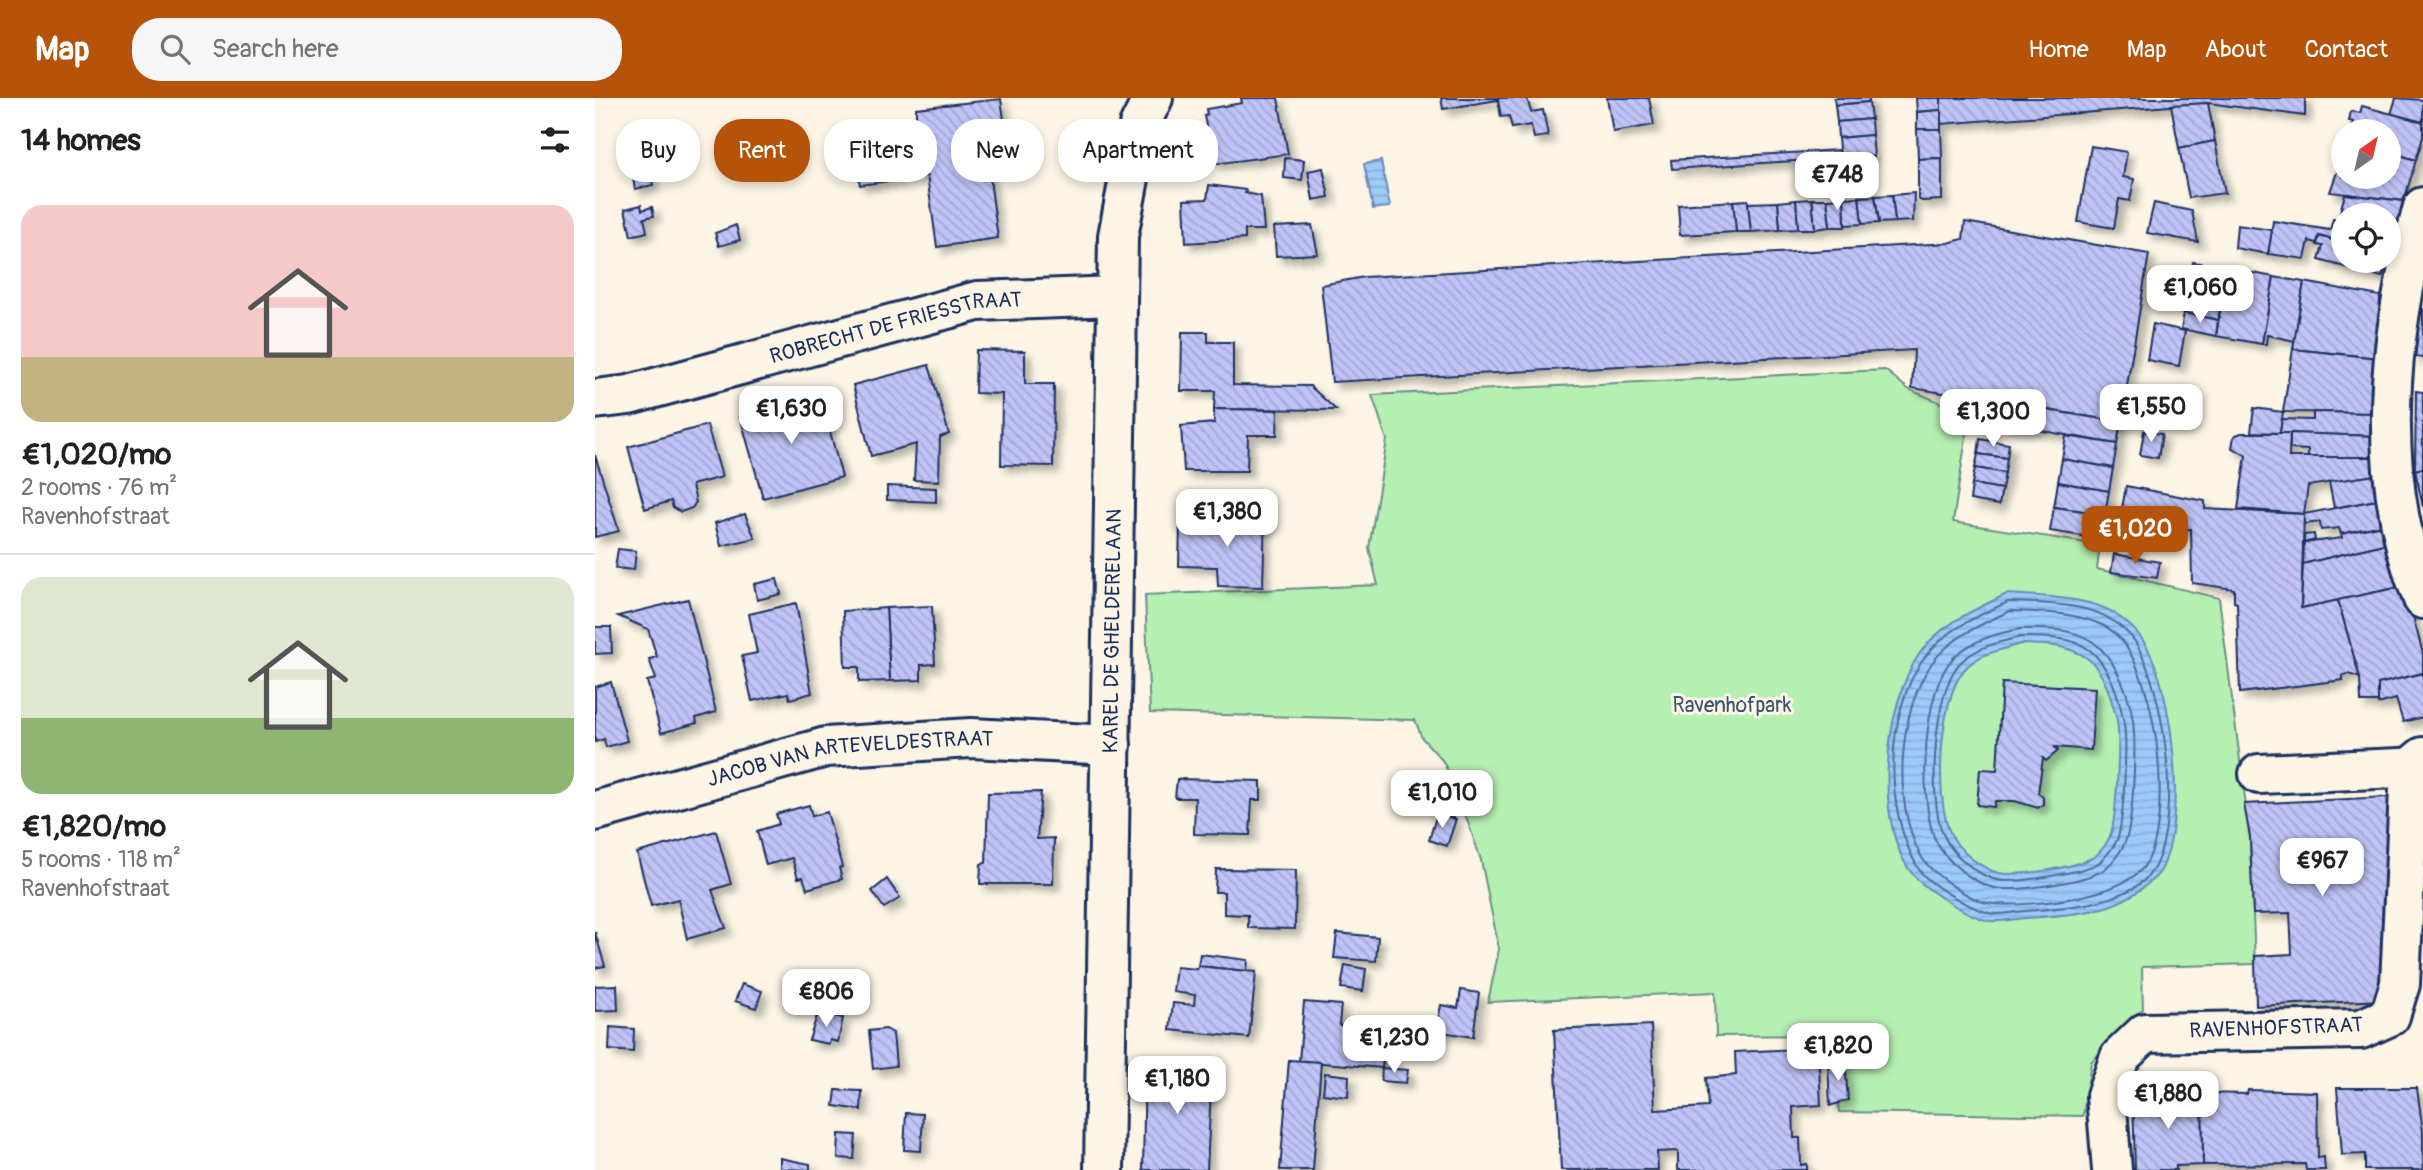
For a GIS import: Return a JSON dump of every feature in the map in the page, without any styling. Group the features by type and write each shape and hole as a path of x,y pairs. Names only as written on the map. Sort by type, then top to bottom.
{"street":[{"name":"KAREL DE GHELDERELAAN","path":"1104,1170 1118,236 1139,126 1153,98"},
{"path":"2423,207 2406,270 2409,370 2389,454 2406,543 2423,599"},
{"name":"ROBRECHT DE FRIESSTRAAT","path":"595,398 629,395 977,301 1117,296"},
{"name":"JACOB VAN ARTEVELDESTRAAT","path":"595,811 826,747 971,738 1111,746"},
{"name":"RAVENHOFSTRAAT","path":"2112,1170 2106,1096 2120,1057 2145,1033 2361,1029 2390,1016 2400,984 2419,764 2259,774"}],"green space":[{"name":"Ravenhofpark","path":"1885,370 1908,389 1963,412 1968,425 1953,522 2100,545 2097,569 2219,598 2250,837 2255,964 2142,967 2143,1009 2091,1062 2083,1116 1839,1112 1830,1035 1716,1036 1715,992 1488,1002 1499,949 1481,860 1454,782 1442,760 1422,738 1415,720 1150,713 1145,595 1378,585 1369,548 1387,440 1372,395"}],"water":[{"path":"1381,161 1390,207 1373,209 1364,164"},
{"path":"2007,594 2078,601 2105,608 2115,614 2142,639 2162,687 2169,719 2175,787 2169,848 2160,872 2152,880 2133,895 2105,907 2074,914 2003,921 1982,919 1951,904 1917,879 1902,858 1893,831 1888,800 1891,734 1898,702 1908,675 1920,653 1938,634 1959,618","holes":["2021,644 2071,650 2093,663 2107,686 2117,720 2117,778 2112,827 2109,839 2101,851 2085,861 2051,870 2006,874 1980,865 1953,838 1942,794 1942,748 1949,703 1964,670 1990,653"]}],"building":[{"path":"1241,98 1278,98 1288,154 1218,163 1218,119 1205,119 1206,109 1242,103"},
{"path":"1441,98 1527,98 1531,112 1543,110 1548,136 1534,138 1531,125 1512,128 1509,116 1501,117 1498,100 1443,109"},
{"path":"1607,98 1649,98 1654,125 1613,132"},
{"path":"1834,98 1869,98 1869,102 1835,105"},
{"path":"1916,98 1941,98 1941,110 1917,112"},
{"path":"1941,98 2305,98 2305,116 2208,103 1941,124"},
{"path":"2396,98 2423,100 2423,122 2391,114"},
{"path":"1001,99 1004,119 951,119 951,182 990,182 998,238 937,247 928,182 937,182 937,119 909,119 916,118 916,108"},
{"path":"1869,102 1871,119 1837,122 1835,105"},
{"path":"2208,103 2215,141 2179,148 2171,105"},
{"path":"2362,106 2423,122 2423,137 2416,160 2401,156 2401,119 2349,119 2351,111 2360,113"},
{"path":"1941,110 1941,129 1917,129 1917,112"},
{"path":"1871,119 1872,135 1838,138 1837,122"},
{"path":"1917,129 1941,129 1942,158 1918,159"},
{"path":"1872,135 1874,156 1840,158 1838,138"},
{"path":"2215,141 2225,193 2189,198 2179,148"},
{"path":"2091,146 2127,152 2123,177 2134,179 2130,201 2119,199 2114,228 2078,222"},
{"path":"1839,150 1840,158 1672,169 1671,160"},
{"path":"2401,156 2416,160 2404,201 2330,192 2331,189 2401,189"},
{"path":"1285,158 1304,160 1302,180 1284,178"},
{"path":"1942,158 1942,200 1918,199 1918,159"},
{"path":"1323,168 1329,197 1313,200 1308,171"},
{"path":"634,182 652,182 653,185 635,189"},
{"path":"860,182 882,182 860,185"},
{"path":"1209,185 1246,190 1245,193 1261,196 1264,230 1245,230 1245,239 1186,243 1184,200 1207,199"},
{"path":"1914,193 1913,221 1895,222 1892,195"},
{"path":"2345,194 2404,201 2401,212 2401,203 2342,203"},
{"path":"1892,195 1895,222 1879,223 1875,196"},
{"path":"1875,196 1879,223 1862,224 1859,197"},
{"path":"1859,197 1862,224 1845,225 1844,198"},
{"path":"1844,198 1845,227 1830,227 1827,199"},
{"path":"1812,199 1827,199 1830,227 1815,229"},
{"path":"1812,199 1815,229 1798,229 1796,200"},
{"path":"1748,200 1751,232 1736,232 1733,201"},
{"path":"1796,200 1798,229 1780,230 1778,202"},
{"path":"1733,201 1736,232 1680,235 1678,205"},
{"path":"1778,202 1780,230 1751,232 1748,203"},
{"path":"2154,203 2192,211 2198,242 2147,233"},
{"path":"641,205 642,210 652,207 654,216 644,218 647,232 631,236 625,209"},
{"path":"2273,221 2330,230 2331,226 2331,240 2319,236 2317,243 2309,241 2305,259 2268,254"},
{"path":"1965,222 2149,254 2121,422 1912,388 1914,350 1332,382 1321,285 1364,277 1948,243 1963,239"},
{"path":"736,225 740,240 719,246 715,233"},
{"path":"1312,225 1318,254 1276,256 1274,227"},
{"path":"2237,225 2272,230 2268,254 2235,248"},
{"path":"2319,236 2331,240 2331,263 2319,260 2323,246 2317,245"},
{"path":"2193,262 2227,268 2224,287 2190,281"},
{"path":"2227,268 2274,277 2262,344 2216,336"},
{"path":"2367,273 2383,273 2382,277"},
{"path":"2274,277 2304,282 2295,341 2267,335 2266,344 2262,344"},
{"path":"2190,281 2224,287 2221,303 2187,297"},
{"path":"2304,282 2380,296 2378,358 2293,349"},
{"path":"2187,297 2221,303 2218,320 2184,313"},
{"path":"2420,308 2423,309 2423,358 2415,357"},
{"path":"2184,313 2218,320 2216,336 2181,329"},
{"path":"2153,324 2185,331 2179,366 2147,360"},
{"path":"1182,332 1208,332 1208,342 1233,342 1233,385 1310,386 1336,410 1214,409 1215,391 1181,391"},
{"path":"2293,349 2378,358 2376,413 2283,412"},
{"path":"976,350 1025,351 1025,384 1054,384 1053,466 1001,465 1002,394 975,393"},
{"path":"929,365 949,434 940,437 939,481 914,480 916,444 871,456 853,385"},
{"path":"2416,391 2423,392 2423,468 2415,470"},
{"path":"820,394 842,477 763,498 740,416"},
{"path":"1979,399 2121,422 2117,444 1975,419"},
{"path":"2254,408 2283,412 2280,433 2251,432"},
{"path":"1214,409 1278,410 1277,435 1248,435 1247,471 1184,471 1181,426 1214,423"},
{"path":"2313,412 2376,413 2376,436 2280,433 2282,419 2313,420"},
{"path":"707,425 722,477 692,485 696,502 692,508 681,512 673,508 671,501 645,509 628,447"},
{"path":"2144,431 2162,434 2158,458 2140,455"},
{"path":"2241,433 2290,433 2289,457 2375,457 2375,475 2308,486 2304,514 2238,509 2246,455 2232,448 2234,436"},
{"path":"2290,433 2376,436 2375,457 2308,457 2308,450 2290,449"},
{"path":"2066,436 2117,444 2113,468 2062,459"},
{"path":"1980,439 2009,444 2007,458 1978,454"},
{"path":"1978,454 2007,458 2005,473 1975,468"},
{"path":"595,455 619,531 595,537"},
{"path":"2062,459 2113,468 2109,491 2058,482"},
{"path":"1975,468 2005,473 2002,489 1972,484"},
{"path":"2423,468 2423,507 2415,470"},
{"path":"2375,475 2382,499 2334,508 2329,482"},
{"path":"2058,482 2109,491 2105,514 2054,507"},
{"path":"1972,484 2002,489 1999,505 1970,500"},
{"path":"887,486 936,488 936,502 887,500"},
{"path":"2126,486 2205,501 2205,509 2304,514 2301,608 2338,600 2360,678 2349,674 2343,675 2343,680 2240,693 2237,603 2234,602 2234,589 2192,583 2191,529 2175,530 2174,525 2149,525 2149,521 2120,520"},
{"path":"2382,499 2387,524 2341,534 2339,528 2321,530 2320,522 2304,524 2304,514"},
{"path":"2054,507 2105,514 2101,539 2050,531"},
{"path":"1241,513 1265,514 1263,587 1218,586 1217,567 1179,566 1180,523 1240,523"},
{"path":"745,514 755,538 721,546 715,523"},
{"path":"2387,524 2392,542 2303,564 2304,543 2342,538 2341,534"},
{"path":"2314,534 2315,540 2304,543 2304,535"},
{"path":"2392,542 2405,586 2301,608 2303,564"},
{"path":"618,549 636,551 634,570 615,568"},
{"path":"2114,554 2160,562 2157,578 2111,572"},
{"path":"777,579 781,594 757,600 754,584"},
{"path":"2405,586 2423,654 2423,673 2378,684 2378,702 2361,702 2360,678 2338,600"},
{"path":"688,599 716,712 696,718 697,723 661,733 647,681 656,679 649,659 657,657 648,629 618,616"},
{"path":"796,603 812,693 790,699 788,693 752,701 742,656 757,653 749,614"},
{"path":"932,606 935,664 921,665 921,680 890,681 886,608"},
{"path":"886,608 890,681 859,682 859,667 845,667 843,611"},
{"path":"595,627 611,627 612,653 595,654"},
{"path":"2423,673 2423,717 2403,722 2396,699 2378,704 2378,684"},
{"path":"611,682 627,741 606,747 604,739 595,742 595,687"},
{"path":"2002,683 2095,688 2091,750 2055,747 2058,751 2046,761 2043,758 2038,793 2043,797 2043,804 2038,808 2015,801 1995,801 1994,807 1977,805 1980,769 1997,770"},
{"path":"1177,779 1261,781 1261,800 1252,800 1250,835 1194,834 1195,798 1175,798"},
{"path":"1041,792 1037,839 1054,838 1053,884 980,884 981,864 986,863 988,793"},
{"path":"2388,797 2384,1000 2256,1006 2255,956 2292,954 2290,913 2253,914 2250,837 2244,804"},
{"path":"809,805 812,816 827,812 842,867 839,868 842,879 807,889 803,877 798,878 792,858 766,865 757,831 779,824 776,814"},
{"path":"1437,814 1456,819 1447,846 1429,840"},
{"path":"716,831 731,884 712,890 726,928 687,939 678,899 651,906 637,853"},
{"path":"1216,869 1296,870 1295,929 1248,928 1248,915 1224,914 1224,892 1215,892"},
{"path":"887,879 900,898 884,908 872,891"},
{"path":"595,932 605,966 595,968"},
{"path":"1337,933 1378,937 1376,961 1334,958"},
{"path":"1200,954 1248,960 1247,971 1198,966"},
{"path":"1345,965 1366,969 1363,991 1341,988"},
{"path":"1198,966 1256,972 1249,1038 1170,1030 1173,1003 1194,1005 1195,995 1173,992 1176,967 1197,969"},
{"path":"742,984 762,991 756,1008 735,1001"},
{"path":"617,985 618,1010 595,1011 595,986"},
{"path":"1461,990 1479,993 1473,1037 1436,1031 1441,1005 1458,1008"},
{"path":"1304,1002 1341,1005 1339,1025 1355,1030 1354,1037 1385,1040 1382,1068 1299,1061"},
{"path":"818,1013 843,1018 838,1042 830,1040 829,1044 809,1040"},
{"path":"1651,1025 1655,1110 1708,1107 1706,1078 1736,1075 1735,1052 1818,1048 1821,1105 1793,1107 1794,1138 1800,1138 1801,1165 1807,1164 1807,1170 1678,1170 1678,1151 1657,1152 1658,1170 1561,1170 1554,1030"},
{"path":"610,1027 634,1029 633,1052 609,1050"},
{"path":"886,1029 893,1033 896,1066 873,1069 869,1031"},
{"path":"1289,1060 1321,1062 1313,1170 1280,1170"},
{"path":"1145,1062 1191,1062 1212,1068 1207,1170 1143,1170"},
{"path":"1845,1062 1848,1100 1830,1106 1828,1064"},
{"path":"1382,1068 1408,1070 1406,1083 1381,1081"},
{"path":"1325,1073 1349,1076 1348,1097 1323,1094"},
{"path":"2337,1088 2417,1088 2423,1132 2423,1170 2365,1170 2365,1154 2342,1155"},
{"path":"836,1090 862,1091 861,1110 834,1106"},
{"path":"2248,1090 2317,1092 2318,1158 2324,1157 2325,1170 2306,1170 2305,1164 2203,1165 2202,1093 2247,1094"},
{"path":"2202,1092 2203,1165 2176,1166 2176,1170 2135,1170 2133,1096"},
{"path":"906,1113 923,1114 921,1151 904,1150"},
{"path":"839,1134 856,1135 854,1159 838,1158"},
{"path":"780,1158 810,1164 810,1170 780,1169"}]}
